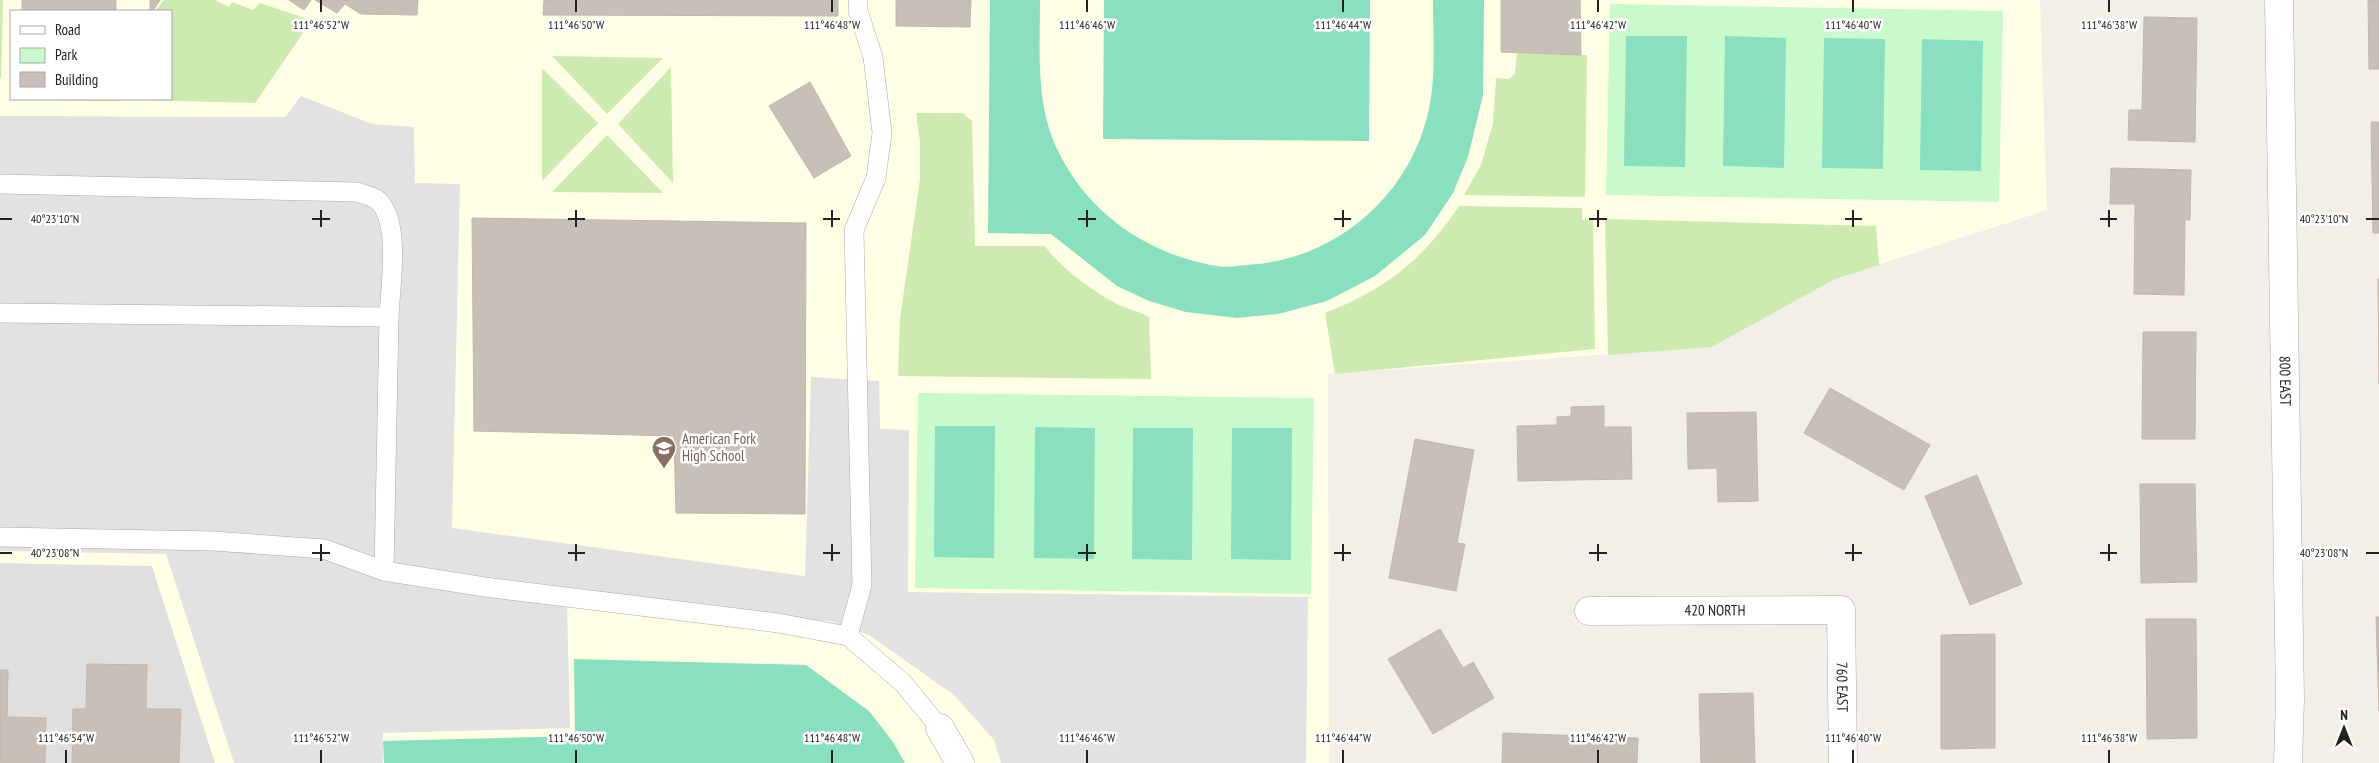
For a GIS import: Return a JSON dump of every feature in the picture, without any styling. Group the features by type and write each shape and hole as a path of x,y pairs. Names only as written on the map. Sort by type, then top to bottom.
{"street":[{"name":"800 EAST","path":"2279,0 2290,699 2288,763"},
{"name":"420 NORTH","path":"1589,611 1841,610"},
{"name":"760 EAST","path":"1841,610 1843,763"},
{"path":"940,728 960,763"}],"lane":[{"path":"848,636 862,585 854,230 876,178 882,133 873,57 858,11 858,0"},
{"path":"0,184 357,192 376,199 388,216 392,240 384,571"},
{"path":"0,313 389,317"},
{"path":"0,536 213,542 324,549 384,571 485,587 778,623 848,636 903,683 940,728"}],"shaded area":[{"name":"American Fork High School","path":"0,0 2040,0 2047,210 1835,279 1712,347 1328,374 1329,763 215,763 152,566 0,563"},
{"path":"301,96 372,124 414,127 415,183 460,184 452,528 805,576 811,377 879,381 880,429 909,430 908,592 1308,597 1306,763 1001,763 994,740 954,695 869,635 830,621 567,606 570,728 383,733 383,763 234,763 166,554 0,551 0,116 285,117"},
{"path":"0,563 152,566 215,763 0,763"}],"green space":[{"path":"0,0 3,0 1,79 0,77"},
{"path":"164,0 215,0 229,7 232,2 253,10 260,3 305,18 299,28 303,33 255,103 137,100 172,100 172,10 156,10"},
{"path":"990,0 1040,0 1040,78 1046,116 1051,135 1059,153 1087,195 1104,213 1124,228 1167,252 1191,260 1220,267 1277,261 1306,252 1334,239 1359,222 1381,202 1400,178 1415,151 1426,121 1433,77 1433,0 1484,0 1483,95 1468,157 1453,193 1425,235 1375,276 1327,301 1278,314 1237,318 1186,312 1149,301 1117,286 1051,234 988,233"},
{"path":"1104,0 1370,0 1369,141 1103,139"},
{"path":"1610,4 2003,11 1999,202 1606,195"},
{"path":"1626,36 1687,36 1685,167 1624,166"},
{"path":"1725,36 1786,38 1784,168 1723,166"},
{"path":"1824,38 1885,39 1883,169 1822,168"},
{"path":"1922,39 1983,41 1981,171 1920,170"},
{"path":"1517,52 1587,55 1585,197 1464,195 1481,165 1493,123 1496,78 1509,79 1515,74"},
{"path":"552,56 663,58 607,114"},
{"path":"671,67 673,183 618,124"},
{"path":"542,68 598,123 542,181"},
{"path":"24,100 119,100 119,101"},
{"path":"916,113 963,113 972,121 975,246 1045,246 1060,263 1092,289 1115,303 1149,317 1151,379 898,376 900,319 920,179 920,142"},
{"path":"607,135 663,193 552,192"},
{"path":"1459,206 1582,208 1582,220 1593,220 1595,349 1335,374 1325,313 1367,294 1401,271 1431,242"},
{"path":"1605,219 1876,226 1879,265 1835,279 1712,347 1608,355"},
{"path":"918,393 1314,398 1311,594 915,588"},
{"path":"935,426 995,426 994,558 934,557"},
{"path":"1035,427 1095,428 1094,559 1034,558"},
{"path":"1133,428 1193,428 1192,560 1132,559"},
{"path":"1232,428 1292,428 1291,560 1231,559"},
{"path":"574,659 806,665 869,711 893,742 905,763 384,763 383,741 575,736"}],"building":[{"path":"22,0 116,0 116,10 22,10"},
{"path":"150,0 160,0 154,10 150,10"},
{"path":"289,0 311,0 304,10"},
{"path":"315,0 418,0 417,15 361,14 345,4 337,13"},
{"path":"544,0 838,0 838,16 543,15"},
{"path":"896,0 971,0 970,27 896,26"},
{"path":"1501,0 1580,0 1581,55 1501,52"},
{"path":"2368,0 2379,0 2379,69 2369,69"},
{"path":"2144,17 2197,18 2195,142 2128,140 2129,110 2142,110"},
{"path":"810,82 851,156 814,178 769,106"},
{"path":"2371,122 2379,122 2379,233 2373,233"},
{"path":"2111,168 2191,170 2190,220 2185,220 2184,295 2134,294 2135,204 2110,204"},
{"path":"472,218 806,223 805,514 676,513 674,436 474,431"},
{"path":"2378,279 2379,279 2379,384"},
{"path":"2143,332 2196,332 2195,439 2142,439"},
{"path":"1830,388 1930,445 1904,490 1804,433"},
{"path":"1604,406 1604,427 1631,427 1632,479 1518,481 1517,426 1557,425 1557,417 1571,416 1571,407"},
{"path":"1756,412 1758,501 1718,502 1717,468 1688,469 1687,413"},
{"path":"1415,439 1474,450 1457,543 1465,544 1456,591 1389,578"},
{"path":"1977,475 2022,584 1970,605 1925,496"},
{"path":"2140,484 2195,484 2197,582 2141,583"},
{"path":"2376,617 2379,617 2379,711"},
{"path":"2146,619 2196,619 2197,738 2147,739"},
{"path":"1440,629 1463,668 1473,662 1494,698 1433,734 1388,659"},
{"path":"1995,634 1995,748 1941,749 1941,635"},
{"path":"87,664 147,665 146,709 181,709 179,763 72,763 73,709 86,709"},
{"path":"0,670 8,670 7,717 46,718 45,763 0,763"},
{"path":"1753,693 1755,763 1701,763 1699,694"},
{"path":"1503,733 1638,738 1637,763 1502,763"}],"place":[{"name":"American Fork High School","path":"664,469"}]}
